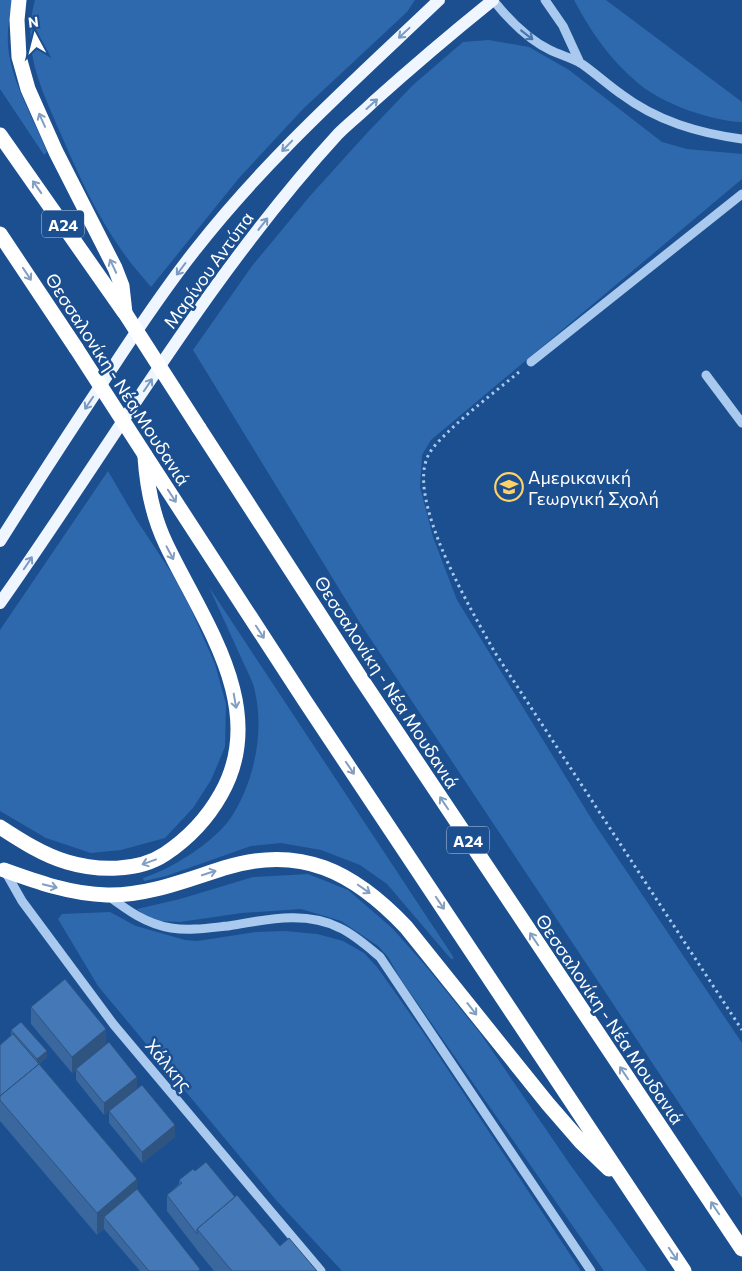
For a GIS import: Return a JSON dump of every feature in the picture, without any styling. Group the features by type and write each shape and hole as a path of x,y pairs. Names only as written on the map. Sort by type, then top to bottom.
{"highway":[{"path":"19,0 17,20 18,57 28,89 56,152 122,286 125,313"},
{"name":"Θεσσαλονίκη - Νέα Μουδανιά","path":"0,135 125,313 360,677 742,1249"},
{"name":"Θεσσαλονίκη - Νέα Μουδανιά","path":"0,234 310,709 684,1271"},
{"path":"0,827 21,841 66,862 95,868 140,865 159,858 198,828 214,808 227,785 235,762 238,743 236,702 231,679 215,640 166,543 150,501 146,480 145,456"},
{"path":"2,868 44,885 76,892 107,895 135,893 166,886 243,863 264,861 285,860 305,862 328,869 352,881 384,904 406,928 548,1104 581,1142 615,1175 661,1238"}],"main road":[{"name":"Μαρίνου Αντύπα","path":"0,541 154,305 197,248 245,191 289,145 339,94 439,0"},
{"name":"Μαρίνου Αντύπα","path":"0,603 168,355 243,248 288,192 340,132 407,70 493,0"}],"street":[{"path":"493,0 510,21 528,36 549,50 580,63 622,95 650,113 700,131 742,138"},
{"path":"545,0 563,26 580,63"},
{"path":"531,362 742,194"},
{"path":"706,374 742,423"},
{"name":"Χάλκης","path":"2,868 22,901 114,1025 321,1271"},
{"path":"107,895 139,918 170,928 186,930 204,929 273,919 318,919 340,927 360,940 380,958 592,1271"}],"path":[{"path":"531,362 457,424 430,452 426,461 424,481 428,510 435,532 464,594 494,651 742,1030"}],"shaded area":[{"path":"0,0 12,0 8,34 9,54 20,92 47,152 44,155 0,89"},
{"path":"35,0 415,0 407,12 304,108 239,178 151,287 122,251 96,208 46,100 35,68 30,35"},
{"path":"574,0 606,0 742,102 742,122 702,115 674,105 639,84 611,56 594,34"},
{"path":"489,40 529,47 569,70 662,142 687,149 742,154 742,179 431,440 422,455 420,487 433,537 457,600 594,823 742,1043 742,1198 360,623 193,350 252,266 310,196 367,133 413,85 463,42"},
{"path":"108,471 136,519 171,572 190,607 215,664 226,704 225,747 211,780 193,808 165,838 121,850 91,853 46,838 0,811 0,630"},
{"path":"209,587 454,958 451,959 387,884 360,865 321,850 281,843 251,846 166,876 144,881 143,878 166,869 203,846 223,828 239,804 252,771 256,754 258,718 253,684"},
{"path":"308,874 348,890 392,928 425,965 480,1033 569,1163 647,1271 604,1271 400,978 388,957 378,946 341,921 301,909 242,913 180,922 158,921 144,915 137,909 180,899 253,877"},
{"path":"110,912 136,926 185,940 197,941 256,932 285,931 317,934 343,941 364,953 377,967 423,1032 581,1271 342,1271 276,1200 98,986 58,919 62,914"}],"building":[{"path":"65,979 106,1029 72,1057 31,1007"},
{"path":"21,1022 47,1051 37,1059 11,1030"},
{"path":"13,1034 39,1064 0,1096 0,1045"},
{"path":"109,1042 137,1077 104,1103 76,1069"},
{"path":"39,1064 137,1179 97,1213 0,1100 0,1096"},
{"path":"142,1085 175,1125 142,1152 109,1111"},
{"path":"206,1162 235,1197 197,1229 197,1234 167,1195 182,1183 179,1180"},
{"path":"137,1189 200,1269 198,1271 149,1271 104,1217"},
{"path":"237,1195 280,1246 289,1238 317,1271 232,1271 197,1229"}],"place":[{"name":"Αμερικανική Γεωργική Σχολή","path":"509,487"}]}
